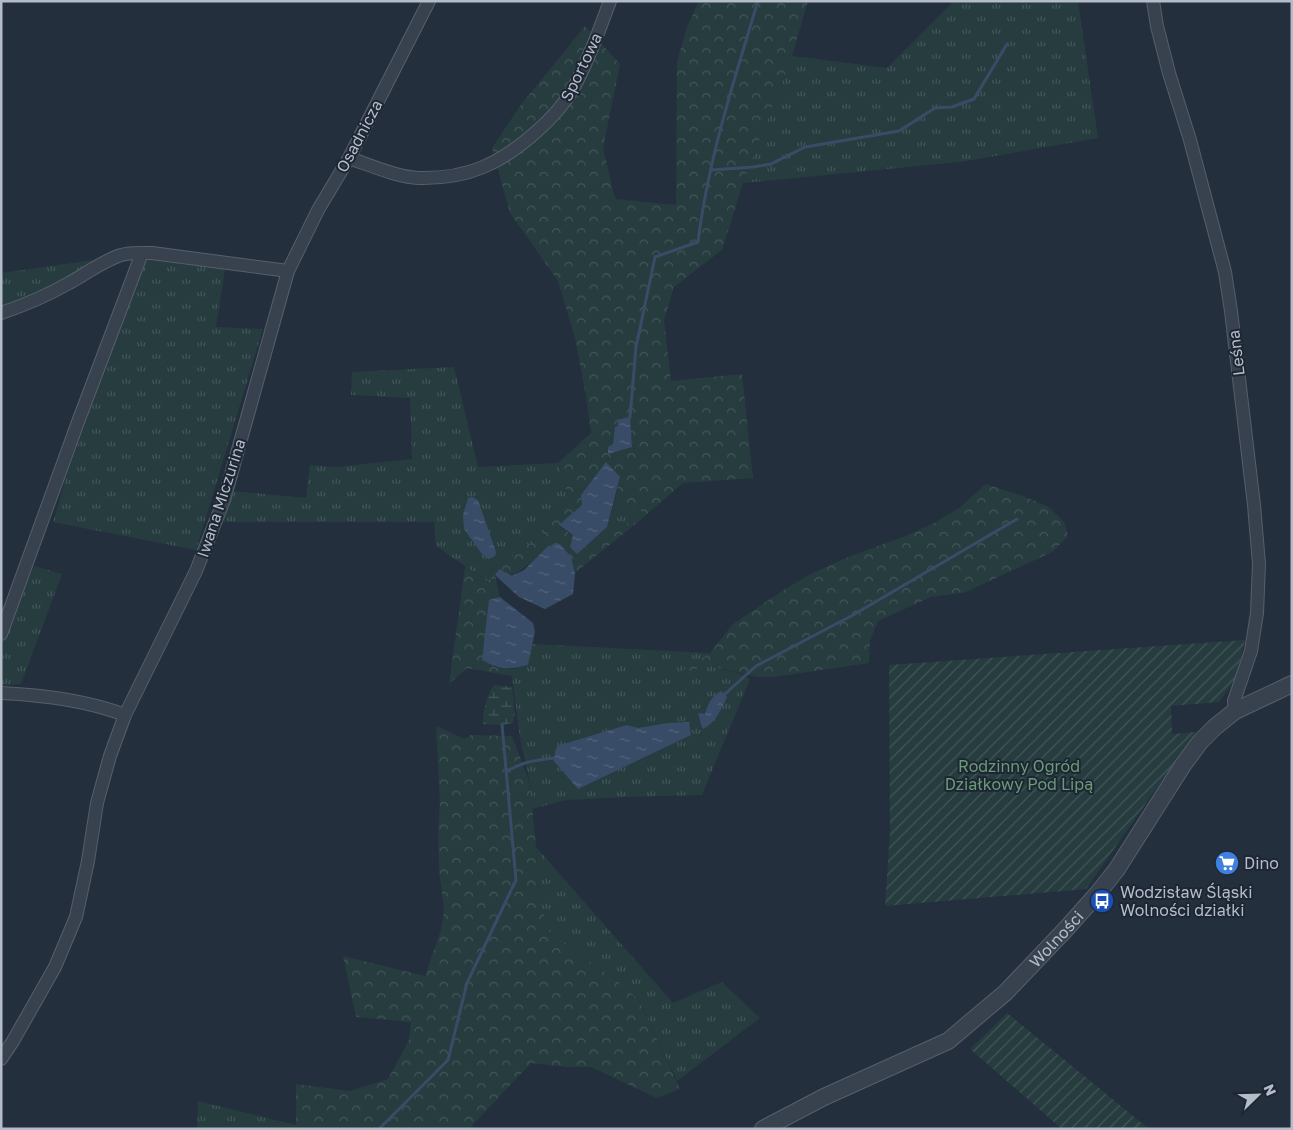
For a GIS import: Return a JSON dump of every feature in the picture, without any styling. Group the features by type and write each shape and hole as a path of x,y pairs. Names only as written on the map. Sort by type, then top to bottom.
{"street":[{"name":"Osadnicza","path":"288,270 318,210 349,158 429,1"},
{"name":"Sportowa","path":"349,158 386,171 417,178 469,172 496,162 520,146 554,116 572,90 599,31 610,1"},
{"name":"Leśna","path":"1152,1 1169,74 1190,140 1224,272 1231,311 1253,495 1259,564 1257,613 1251,651 1234,701 1235,711"},
{"path":"1,313 68,284 98,265 121,255 142,253 288,270"},
{"path":"1,634 142,253"},
{"name":"Iwana Miczurina","path":"1,1059 54,967 76,917 88,861 97,802 110,756 125,715 196,571 224,500 288,270"},
{"name":"Wolności","path":"763,1129 824,1097 948,1041 1006,992 1066,929 1098,892 1117,869 1183,765 1200,742 1219,723 1235,711 1292,684"},
{"path":"1,693 26,694 75,701 113,710 125,715"}],"green space":[{"path":"699,1 808,1 792,56 743,183 722,250 674,287 664,320 671,381 742,374 753,478 683,483 647,514 615,500 620,477 582,505 559,526 573,536 577,554 607,527 638,522 575,573 571,557 548,546 529,564 512,576 498,569 495,575 500,597 489,600 494,667 512,669 512,676 467,668 449,684 465,567 493,585 490,571 539,538 569,498 558,463 591,433 575,338 558,281 510,213 492,148 520,106 585,26 620,64 603,148 615,199 676,205 677,62 687,27"},
{"path":"954,1 1078,1 1098,138 960,162 743,183 792,56 887,68"},
{"path":"108,258 32,297 1,308 1,273"},
{"path":"147,259 225,269 216,327 263,329 196,550 53,522 68,470"},
{"path":"454,367 478,467 558,463 569,498 539,538 490,571 494,586 436,546 434,522 221,522 232,491 306,498 310,465 336,467 412,459 410,398 351,395 352,372"},
{"path":"986,484 1049,507 1065,523 1068,536 1052,552 966,592 931,597 878,621 870,640 869,663 774,677 757,677 712,666 679,673 710,653 732,625 785,589 813,573 851,556 903,537 934,523 959,508"},
{"path":"615,500 647,514 638,522 607,527"},
{"path":"34,566 62,574 21,684 1,686 1,644"},
{"name":"Rodzinny Ogród Działkowy Pod Lipą","path":"1245,640 1236,678 1219,702 1171,706 1172,734 1196,732 1086,889 885,906 890,832 889,665"},
{"path":"532,644 710,653 681,672 711,666 741,674 750,679 702,795 566,800 532,809 530,783 520,738 512,669 528,665"},
{"path":"494,685 512,687 515,714 513,723 502,725 483,724 486,703"},
{"path":"436,726 465,739 471,735 512,736 530,784 538,896 550,934 615,979 639,1000 680,1089 657,1098 591,1067 567,1067 531,1063 469,1129 296,1129 296,1084 350,1091 388,1079 409,1040 411,1022 356,1017 343,956 425,976 441,930 444,911 439,869 438,835 440,802"},
{"path":"536,847 673,1003 722,982 760,1018 677,1081 639,1000 615,979 550,934 538,896"},
{"path":"1007,1013 1149,1129 1062,1129 970,1049"},
{"path":"198,1101 296,1125 296,1129 197,1129"}],"water":[{"path":"630,417 632,447 608,454 608,447 613,444 615,427 618,426 617,420"},
{"path":"606,462 620,477 607,527 577,554 570,547 573,535 559,525 582,505 581,495"},
{"path":"472,497 478,500 496,552 495,556 489,559 482,554 464,529 463,515 468,498"},
{"path":"560,544 571,557 575,573 573,594 545,609 519,597 495,575 499,569 512,576 524,570 548,546"},
{"path":"500,597 533,623 535,632 528,665 504,668 494,666 482,660 489,600"},
{"path":"721,691 727,697 725,702 715,719 703,729 698,713 705,714 710,701"},
{"path":"689,722 691,735 578,789 553,760 557,746 627,725 638,728"}],"waterway":[{"path":"630,417 636,347 655,257 698,242 702,211 715,151 758,1"},
{"path":"711,170 771,164 805,147 899,131 935,108 952,107 974,99 1007,44"},
{"path":"725,694 756,666 853,615 1017,519"},
{"path":"379,1129 448,1060 467,983 516,880 502,725"},
{"path":"506,772 523,764 554,758"}],"place":[{"name":"Dino","path":"1227,863"},
{"name":"Wodzisław Śląski Wolności działki","path":"1102,901"}]}
